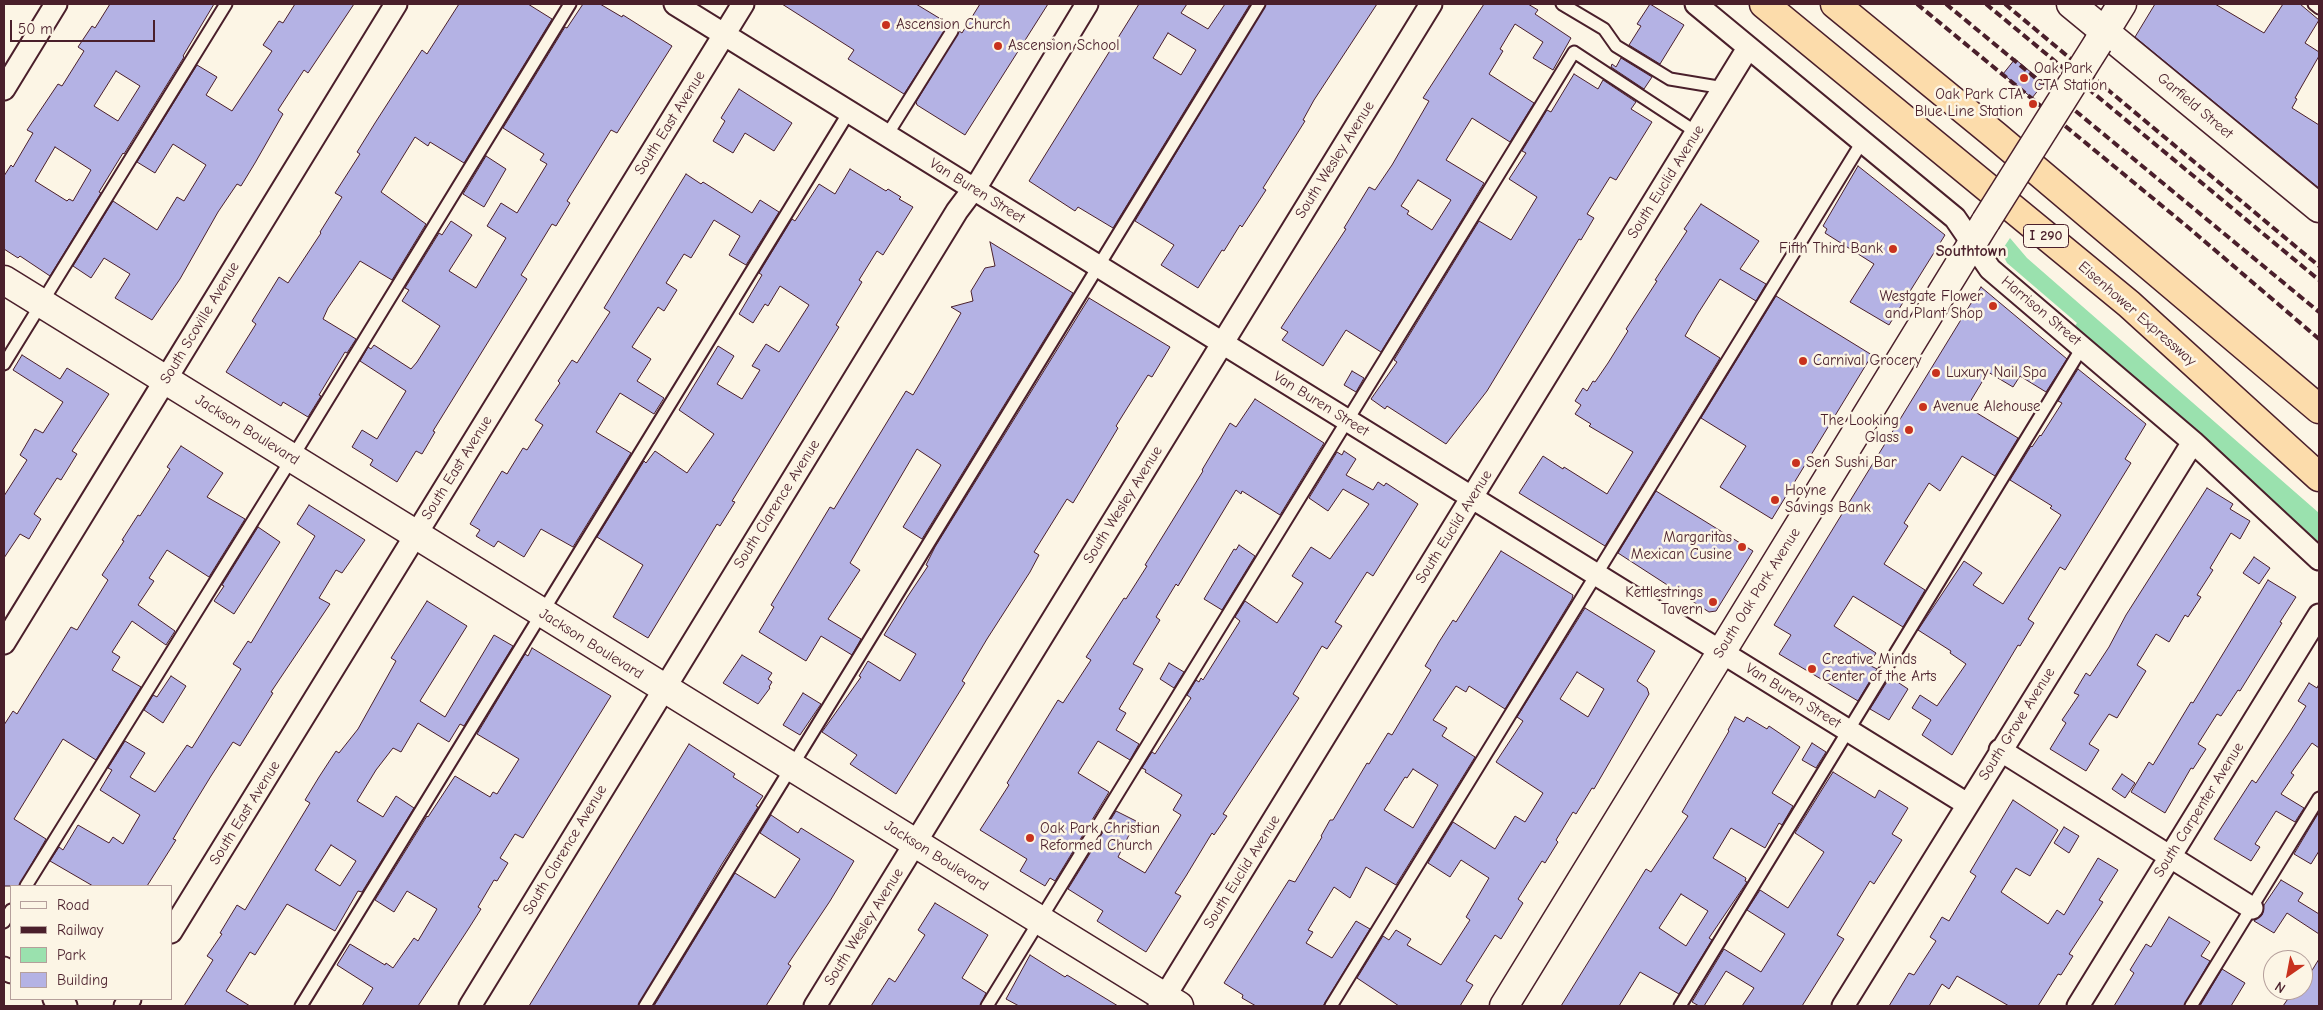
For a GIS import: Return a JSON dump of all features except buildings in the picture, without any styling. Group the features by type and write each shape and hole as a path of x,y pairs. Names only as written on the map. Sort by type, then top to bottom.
{"highway":[{"name":"Eisenhower Expressway","path":"1764,4 2129,304 2319,477"},
{"name":"I 290","path":"1835,4 1996,136 2319,409"}],"street":[{"path":"4,89 56,4"},
{"name":"South Scoville Avenue","path":"4,643 396,4"},
{"name":"South East Avenue","path":"172,930 743,4"},
{"name":"South Clarence Avenue","path":"470,1006 663,689 1086,4"},
{"name":"South Wesley Avenue","path":"815,1006 1431,4"},
{"name":"Harrison Street","path":"1696,4 1955,218 1990,269 2083,346 2193,442 2319,559"},
{"name":"Garfield Street","path":"2071,4 2101,37 2319,208"},
{"name":"South Oak Park Avenue","path":"1504,1006 1986,221 2122,4"},
{"name":"Van Buren Street","path":"680,5 849,112 1967,804"},
{"name":"South Euclid Avenue","path":"1168,1003 1472,497 1748,48"},
{"name":"Jackson Boulevard","path":"4,280 663,689 1040,920 1168,1003"},
{"name":"South Grove Avenue","path":"1843,1006 2000,750 2193,442"},
{"name":"South Carpenter Avenue","path":"2078,1006 2319,614"},
{"path":"2000,750 2252,908"}],"lane":[{"path":"4,364 226,4"},
{"path":"27,885 292,458 570,4"},
{"path":"645,1006 1259,4"},
{"path":"1562,4 1604,29 1616,46 1670,79 1724,88"},
{"path":"2314,4 2319,8"},
{"path":"887,135 952,31"},
{"path":"987,1006 1574,52 1696,132"},
{"path":"301,1006 849,112"},
{"path":"1331,1006 1862,142"},
{"path":"1680,1006 2083,346"},
{"path":"2191,1006 2319,798"}],"green space":[{"path":"2010,238 2027,258 2319,513 2319,547 2237,467 2075,326 2077,323 2007,263 2003,255 2004,247"}],"railway":[{"path":"1917,4 2189,228 2319,339"},
{"path":"1946,4 2319,312"},
{"path":"1986,4 2319,280"},
{"path":"2005,4 2319,266"}],"place":[{"name":"Ascension Church","path":"886,25"},
{"name":"Ascension School","path":"998,46"},
{"name":"Oak Park CTA Station","path":"2024,78"},
{"name":"Oak Park CTA Blue Line Station","path":"2033,104"},
{"name":"Fifth Third Bank","path":"1893,249"},
{"name":"Westgate Flower and Plant Shop","path":"1993,306"},
{"name":"Carnival Grocery","path":"1803,361"},
{"name":"Luxury Nail Spa","path":"1936,373"},
{"name":"Avenue Alehouse","path":"1923,407"},
{"name":"The Looking Glass","path":"1909,430"},
{"name":"Sen Sushi Bar","path":"1796,463"},
{"name":"Hoyne Savings Bank","path":"1775,500"},
{"name":"Margaritas Mexican Cusine","path":"1742,547"},
{"name":"Kettlestrings Tavern","path":"1713,602"},
{"name":"Creative Minds Center of the Arts","path":"1812,669"},
{"name":"Oak Park Christian Reformed Church","path":"1030,838"}],"district":[{"name":"Southtown","path":"1971,251"}]}
